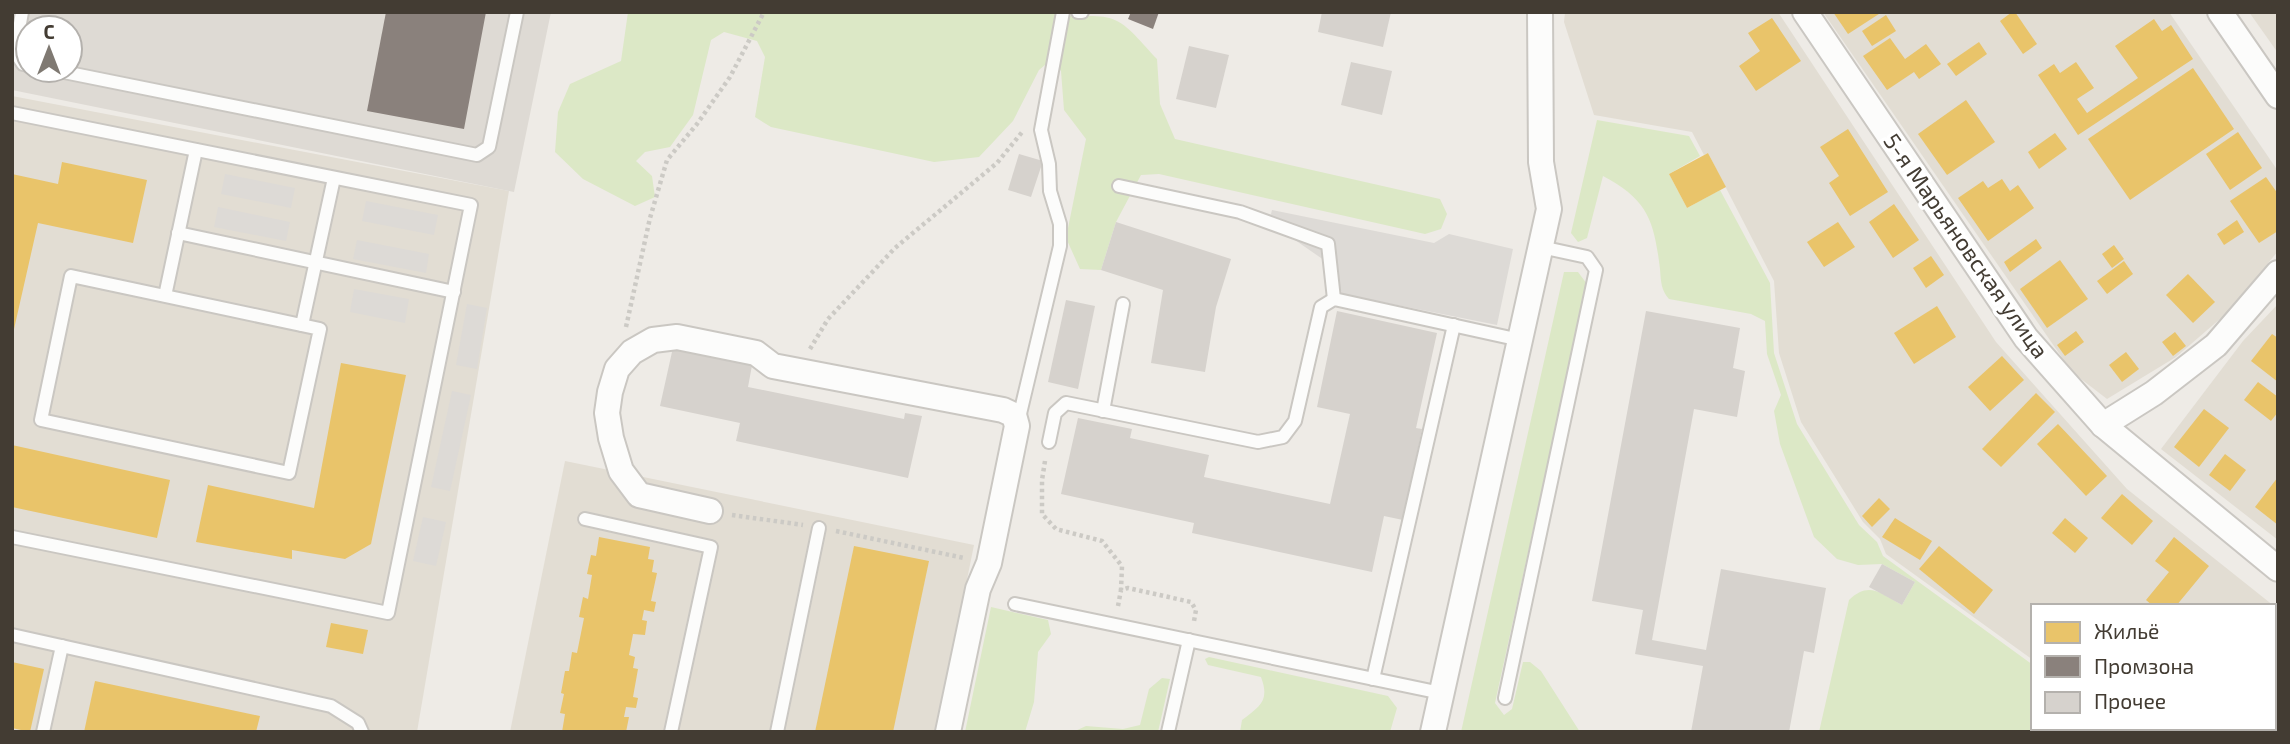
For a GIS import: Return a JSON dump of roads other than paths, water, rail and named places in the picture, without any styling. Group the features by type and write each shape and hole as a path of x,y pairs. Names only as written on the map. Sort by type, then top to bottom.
{"street":[{"path":"1433,732 1549,209 1541,162 1540,12"},
{"name":"5-я Марьяновская улица","path":"1805,12 2026,338 2103,425 2278,569"},
{"path":"2220,12 2278,96"},
{"path":"2103,425 2154,393 2216,345 2278,274"},
{"path":"710,512 639,495 621,471 607,413 610,393 617,369 632,352 653,341 677,337 756,353 774,366 1003,410 1014,415 1017,426 989,563 978,589 948,732"}],"lane":[{"path":"84,76 477,155 489,147 517,12"},
{"path":"1017,426 1060,246 1060,224 1050,191 1049,164 1041,130 1063,12"},
{"path":"12,113 471,205 388,613 12,537"},
{"path":"165,296 196,150"},
{"path":"302,325 334,178"},
{"path":"1119,186 1240,212 1328,244 1334,299"},
{"path":"178,233 454,292"},
{"path":"1505,698 1596,270 1587,257 1541,247"},
{"path":"71,276 165,296 320,329 289,473 41,420 71,276"},
{"path":"1049,442 1055,412 1066,403 1258,442 1283,437 1295,421 1321,307 1334,299 1520,340"},
{"path":"1103,411 1123,304"},
{"path":"1373,679 1454,325"},
{"path":"585,519 712,547 671,732"},
{"path":"777,732 819,528"},
{"path":"1015,604 1441,693"},
{"path":"12,635 331,706 358,723 362,732"},
{"path":"1168,732 1189,640"},
{"path":"43,732 62,646"}]}
